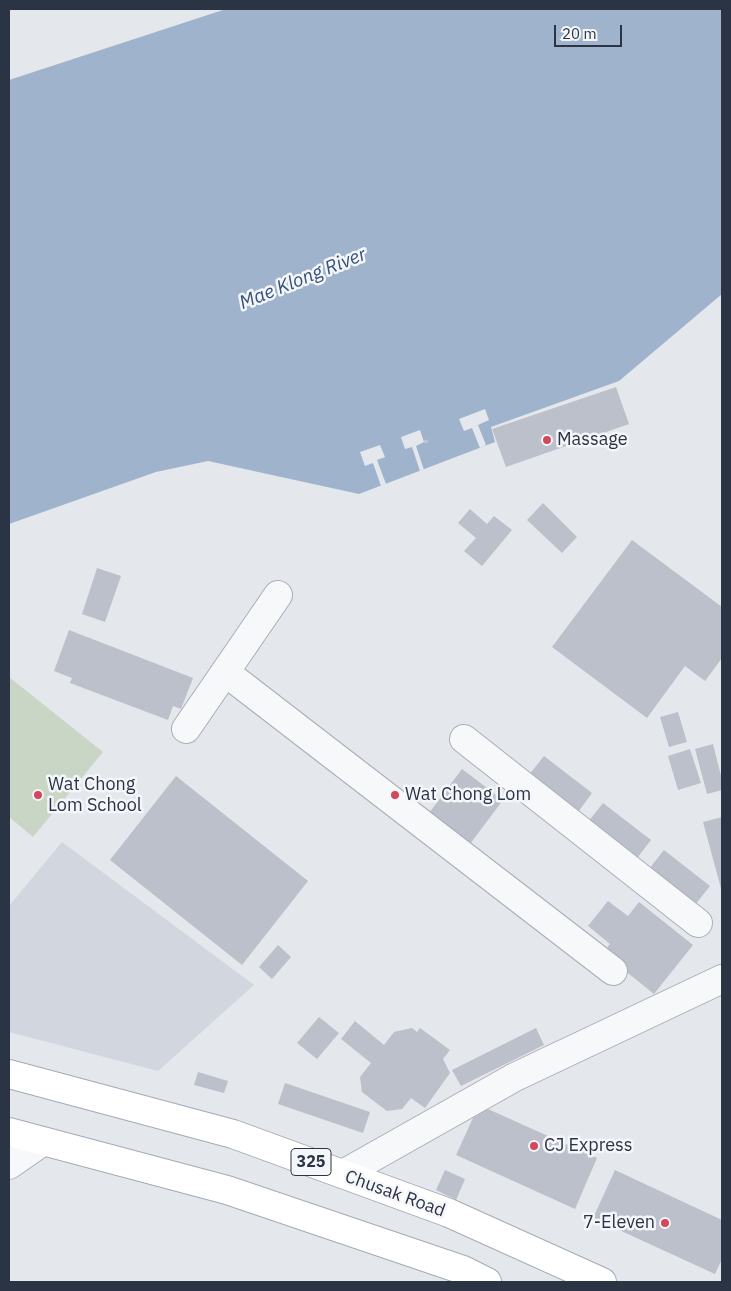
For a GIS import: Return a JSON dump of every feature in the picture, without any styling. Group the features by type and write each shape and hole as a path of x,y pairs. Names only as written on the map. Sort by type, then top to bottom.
{"main road":[{"name":"Chusak Road","path":"9,1074 233,1134 449,1213 602,1282"},
{"path":"9,1132 227,1190 462,1270 487,1282"}],"street":[{"path":"186,729 278,595"},
{"path":"225,672 613,971"},
{"path":"464,739 698,923"},
{"path":"343,1174 515,1077 722,979"},
{"path":"9,1165 42,1142"}],"path":[{"path":"424,442 430,440"}],"shaded area":[{"path":"62,842 254,985 158,1071 9,1032 9,906"}],"green space":[{"name":"Wat Chong Lom School","path":"9,677 103,752 33,837 9,817"}],"water":[{"name":"Mae Klong River","path":"226,9 722,9 722,294 619,381 491,427 495,442 359,494 208,461 156,472 9,524 9,80"}],"pier":[{"path":"485,409 489,420 478,425 486,445 480,448 472,428 464,431 459,419"},
{"path":"420,430 424,442 416,446 424,470 420,471 412,447 405,449 401,437"},
{"path":"380,445 385,457 377,460 386,484 381,486 373,463 365,466 360,452"}],"building":[{"path":"616,387 629,424 506,467 492,429"},
{"path":"543,503 577,537 562,553 527,520"},
{"path":"470,509 487,524 494,516 512,530 482,566 464,551 476,538 458,523"},
{"path":"632,540 722,607 722,658 705,681 685,666 647,718 552,647"},
{"path":"97,568 121,576 105,622 82,614"},
{"path":"69,630 193,678 181,709 173,706 168,720 70,683 72,678 54,671"},
{"path":"678,712 687,742 669,747 660,717"},
{"path":"713,744 722,780 722,790 707,794 695,749"},
{"path":"690,749 701,783 678,790 668,756"},
{"path":"544,756 592,793 573,819 524,781"},
{"path":"462,769 503,800 467,848 426,817"},
{"path":"176,776 308,881 242,965 110,860"},
{"path":"603,803 651,840 631,866 583,828"},
{"path":"722,817 722,892 703,822"},
{"path":"664,850 710,886 691,910 645,874"},
{"path":"608,901 628,916 639,902 693,945 654,994 603,953 610,944 588,926"},
{"path":"278,945 291,957 272,979 259,967"},
{"path":"319,1017 339,1033 317,1059 297,1043"},
{"path":"355,1021 384,1045 394,1032 412,1028 417,1032 420,1028 450,1050 443,1059 450,1073 425,1108 411,1098 402,1109 387,1111 362,1092 360,1077 371,1063 341,1039"},
{"path":"536,1028 544,1045 461,1086 452,1070"},
{"path":"198,1072 228,1081 224,1093 194,1085"},
{"path":"285,1083 370,1112 363,1133 278,1104"},
{"path":"479,1105 597,1158 575,1209 456,1155"},
{"path":"445,1170 465,1179 456,1200 436,1190"},
{"path":"615,1170 722,1220 722,1259 715,1274 593,1218"}],"place":[{"name":"Massage","path":"547,440"},
{"name":"Wat Chong Lom School","path":"38,795"},
{"name":"Wat Chong Lom","path":"395,795"},
{"name":"CJ Express","path":"534,1146"},
{"name":"7-Eleven","path":"665,1223"}]}
